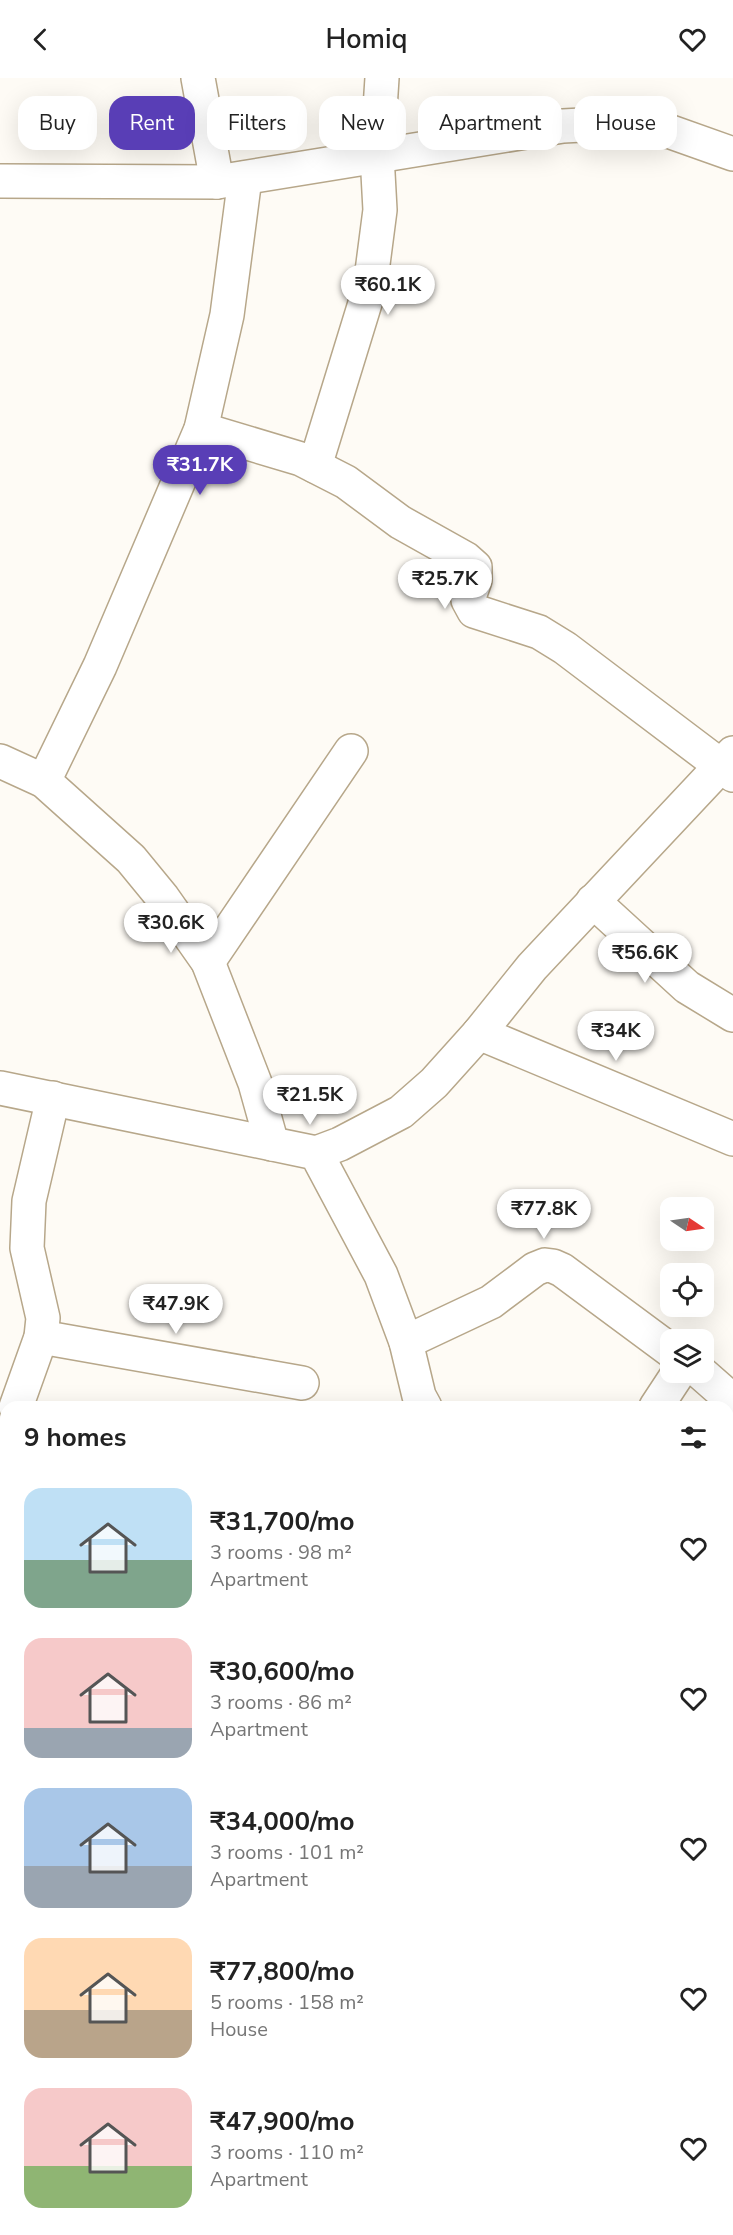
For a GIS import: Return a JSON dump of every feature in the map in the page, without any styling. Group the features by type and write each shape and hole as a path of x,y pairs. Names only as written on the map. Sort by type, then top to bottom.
{"street":[{"path":"44,781 100,666 201,429 227,315 231,180 198,78"},
{"path":"315,466 370,287 380,210 377,155 382,78"},
{"path":"0,182 231,180 563,126 620,123 671,132 733,154"},
{"path":"0,1088 316,1154 340,1144 401,1112 434,1083 479,1034 532,967 593,901 729,765 565,648 539,632 474,611 468,600 475,580 475,567 466,559 400,522 346,482 301,459 201,429"},
{"path":"208,962 351,752"},
{"path":"0,761 44,781 131,859 163,898 208,962 255,1083 272,1144"},
{"path":"593,901 687,987 733,1015"},
{"path":"479,1034 733,1139"},
{"path":"18,1401 41,1337 43,1318 27,1248 29,1201 52,1098"},
{"path":"316,1154 381,1275 406,1342 422,1401"},
{"path":"406,1342 491,1302 534,1269 544,1265 562,1270 660,1343"},
{"path":"41,1337 302,1383"},
{"path":"660,1401 672,1383"},
{"path":"713,1383 733,1401"}]}
